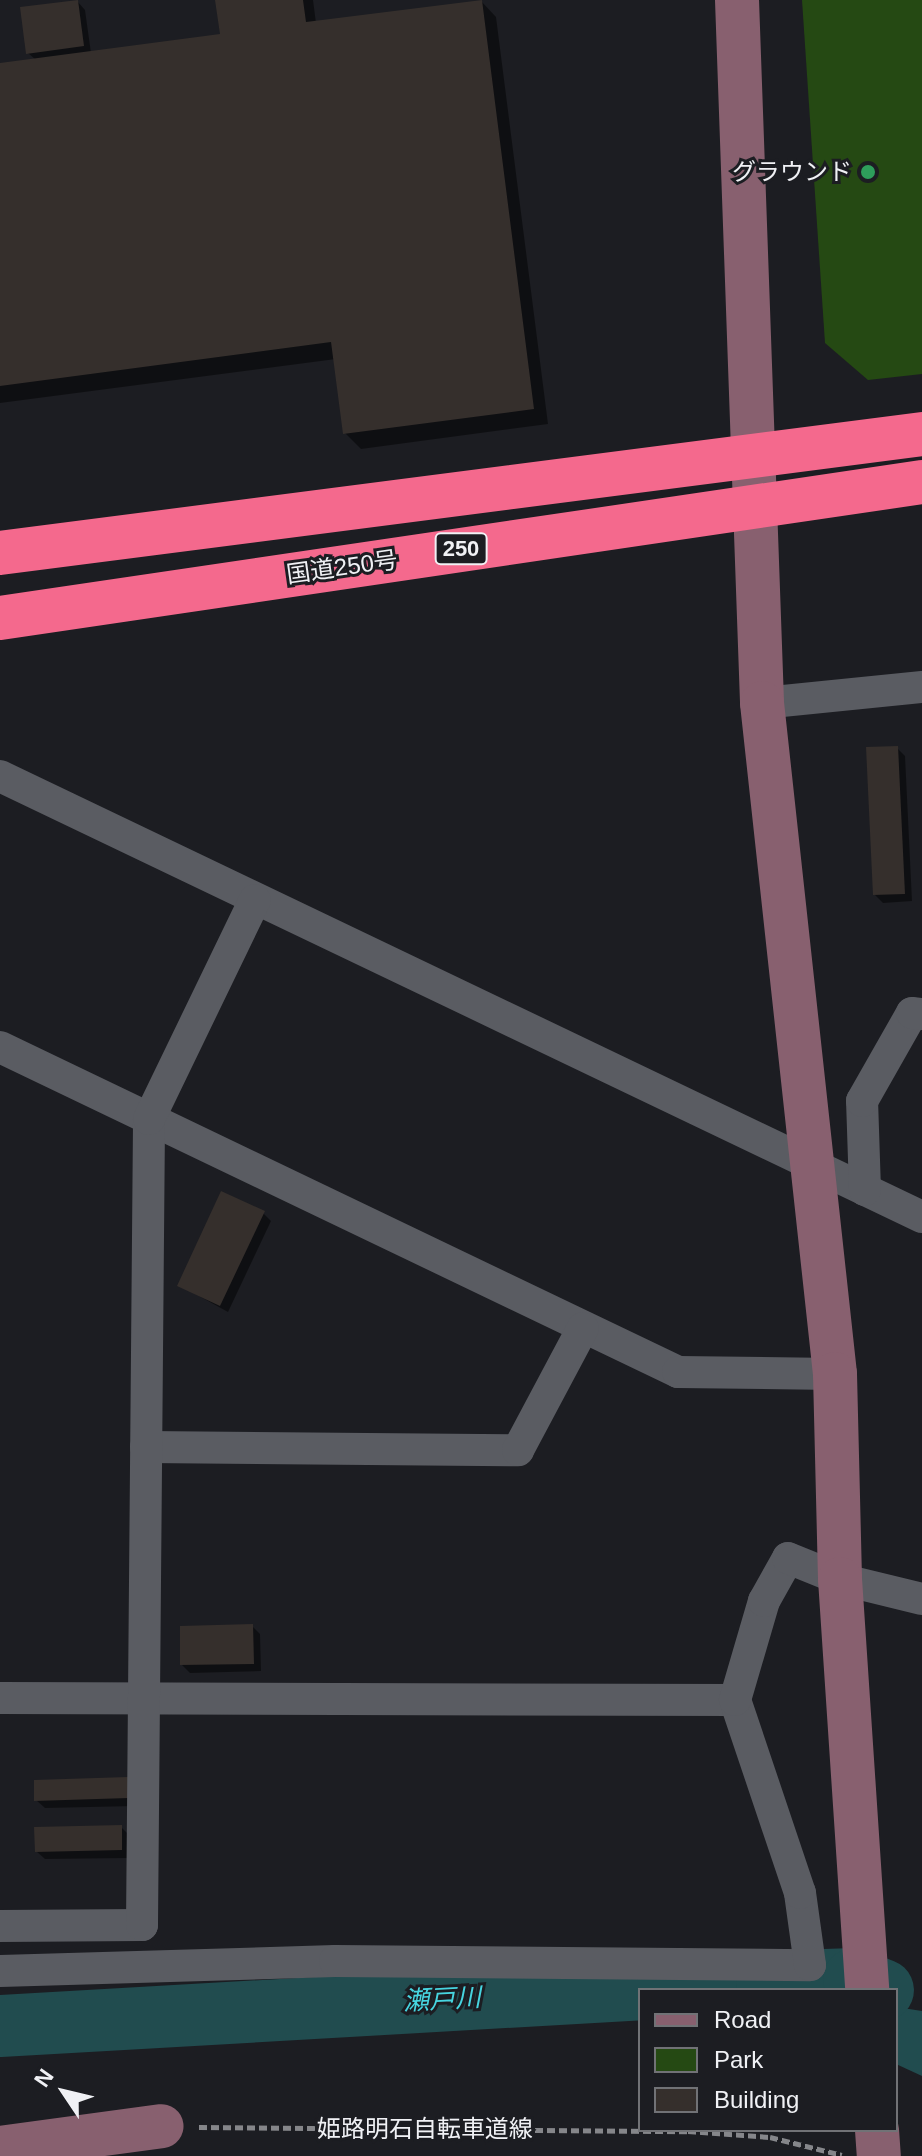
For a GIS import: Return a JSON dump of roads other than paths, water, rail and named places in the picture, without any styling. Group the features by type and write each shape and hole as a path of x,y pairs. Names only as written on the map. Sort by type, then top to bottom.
{"highway":[{"name":"250","path":"0,553 922,434"},
{"name":"国道250号","path":"0,618 922,482"}],"street":[{"path":"737,0 757,456 762,703 815,1166 835,1374 840,1579 867,1988"},
{"path":"762,703 922,687"},
{"path":"0,776 922,1217"},
{"path":"0,1926 142,1925 149,1119 255,900"},
{"path":"865,1190 862,1101 912,1013 922,1014"},
{"path":"0,1047 678,1372 835,1374"},
{"path":"146,1447 518,1450 583,1328"},
{"path":"0,1971 335,1961 810,1965 800,1893 735,1700 764,1601 788,1558 840,1579 922,1599"},
{"path":"0,1698 735,1700"},
{"path":"0,2148 162,2126"}],"water":[{"path":"898,2007 922,2011 922,2076 898,2065"}],"waterway":[{"name":"瀬戸川","path":"662,1988 854,1979 878,1988"},
{"name":"瀬戸川","path":"0,2026 638,1989"}],"place":[{"name":"グラウンド","path":"868,172"}]}
